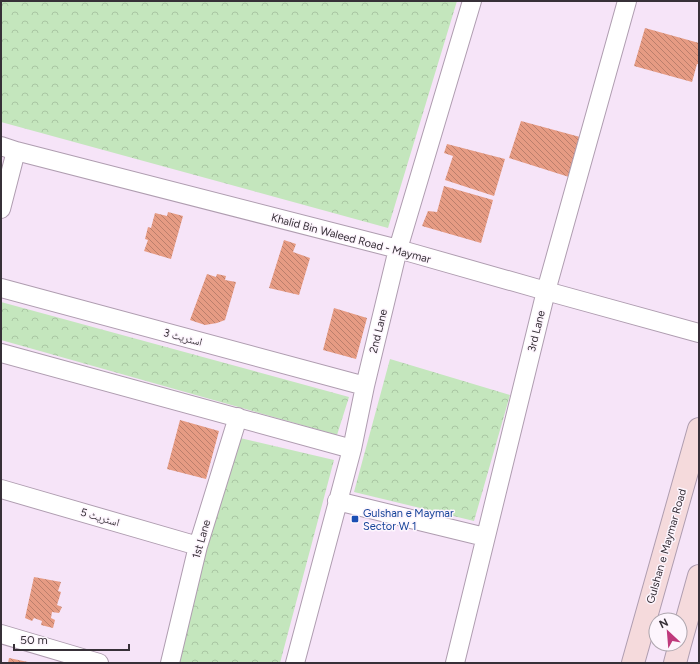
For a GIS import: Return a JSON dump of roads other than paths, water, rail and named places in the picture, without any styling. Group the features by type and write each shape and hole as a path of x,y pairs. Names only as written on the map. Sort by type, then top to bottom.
{"main road":[{"name":"Gulshan e Maymar Road","path":"633,663 699,429"},
{"path":"688,615 699,576"},
{"path":"675,663 678,652"}],"street":[{"name":"2nd Lane","path":"295,663 352,449 364,386 398,249 472,1"},
{"name":"3rd Lane","path":"456,663 485,537 546,292 627,1"},
{"name":"Khalid Bin Waleed Road - Maymar","path":"8,148 398,249 546,292 699,333"},
{"path":"1,209 8,148"},
{"name":"اسٹریٹ 3","path":"1,288 364,386"},
{"path":"1,353 352,449"},
{"name":"1st Lane","path":"170,663 198,546 238,417"},
{"name":"اسٹریٹ 5","path":"1,488 198,546"},
{"path":"337,501 485,537"},
{"path":"1,634 99,663"}],"place":[{"name":"Gulshan e Maymar Sector W 1","path":"355,519"}]}
